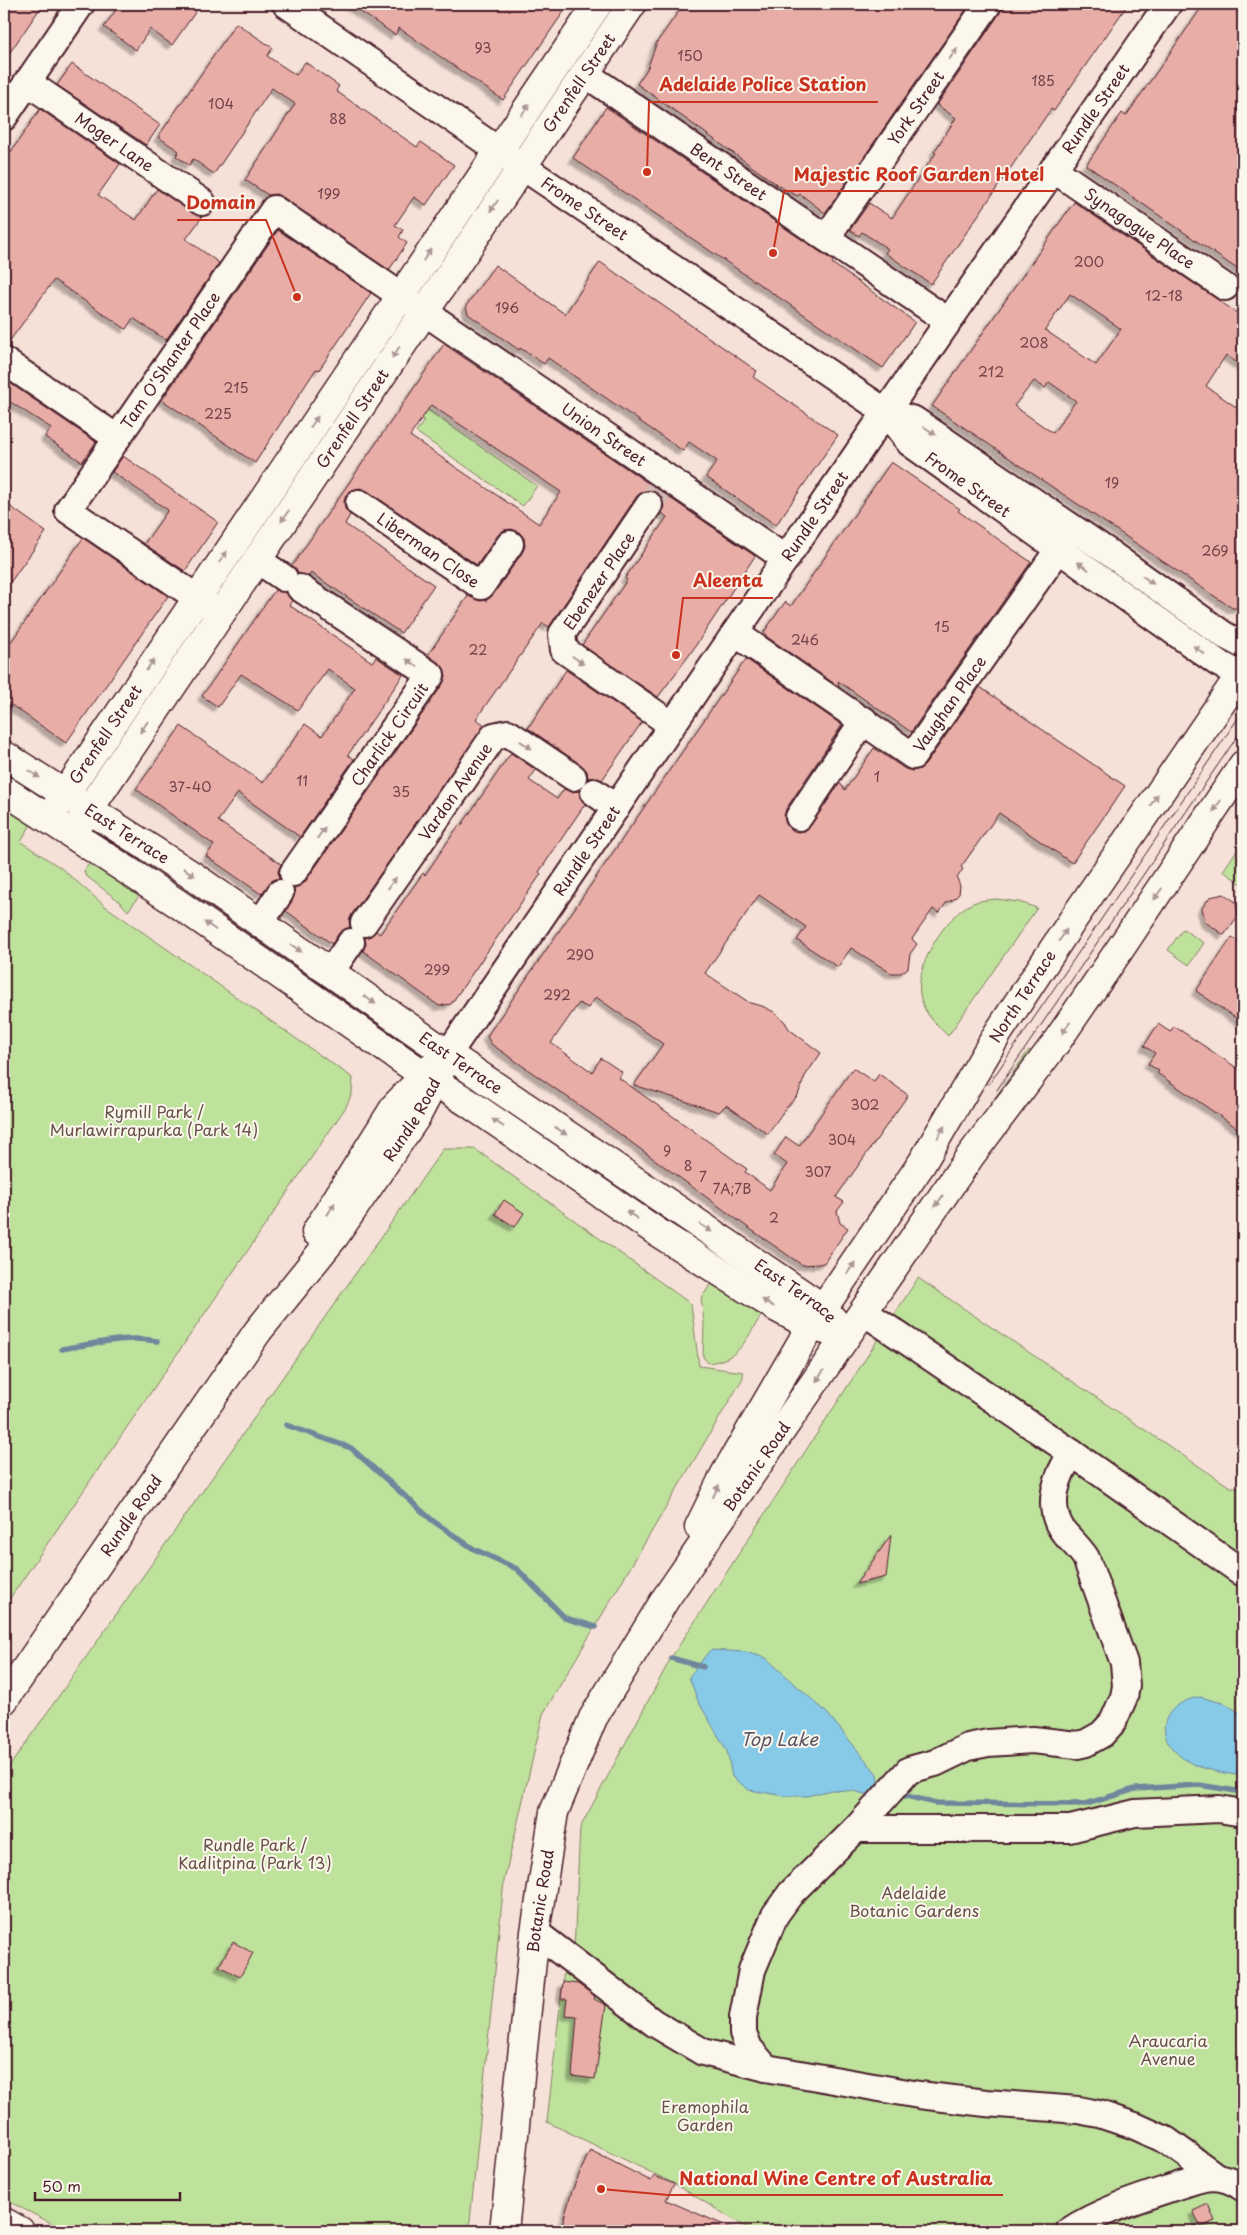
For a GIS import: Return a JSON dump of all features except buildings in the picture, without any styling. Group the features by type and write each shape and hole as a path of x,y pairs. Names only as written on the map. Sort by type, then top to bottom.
{"main road":[{"name":"Grenfell Street","path":"49,819 64,793 598,4"},
{"name":"Grenfell Street","path":"73,833 423,311 632,4"},
{"path":"276,480 300,494"},
{"name":"North Terrace","path":"817,1317 922,1163 998,1034 1074,918 1242,674"},
{"name":"East Terrace","path":"4,754 262,922 330,973 676,1208 817,1317 848,1336"},
{"path":"848,1336 971,1155 1049,1052 1104,973 1243,765"},
{"name":"East Terrace","path":"4,790 73,833 429,1079 467,1102 660,1234 777,1308 817,1317"},
{"path":"250,954 262,922"},
{"path":"318,1002 330,973"},
{"name":"Rundle Road","path":"4,1700 258,1331 334,1237 416,1117 429,1079 448,1054"},
{"path":"660,1234 676,1208"},
{"name":"Botanic Road","path":"666,1598 725,1474 817,1317"},
{"name":"Botanic Road","path":"504,2231 536,1932 554,1812 594,1718 666,1598 848,1336"},
{"path":"4,2222 20,2231"}],"street":[{"path":"4,117 81,4"},
{"name":"Frome Street","path":"286,4 521,166 886,412 914,420 1074,529 1224,635 1243,645"},
{"name":"York Street","path":"826,238 988,4"},
{"name":"Rundle Street","path":"448,1054 948,321 1168,4"},
{"name":"Bent Street","path":"584,73 948,321"},
{"name":"Moger Lane","path":"27,82 202,202"},
{"name":"Synagogue Place","path":"1053,169 1226,287"},
{"name":"Tam O'Shanter Place","path":"220,614 68,510 274,210 423,311"},
{"name":"Union Street","path":"423,311 660,490 786,559"},
{"path":"4,361 117,438"},
{"name":"Frome Street","path":"886,412 910,443 1218,663 1242,674"},
{"name":"Ebenezer Place","path":"660,490 562,634 564,650 672,725"},
{"name":"Liberman Close","path":"359,502 481,586 510,544"},
{"path":"1059,550 1074,529"},
{"name":"Vaughan Place","path":"736,633 864,720 913,756 1059,550"},
{"name":"Charlick Circuit","path":"256,559 431,675 286,883 262,922"},
{"path":"799,818 864,720"},
{"name":"Vardon Avenue","path":"330,973 494,736 508,733 573,777"},
{"path":"594,792 616,808"},
{"path":"864,1312 1072,1453 1243,1573"},
{"path":"766,2068 756,2057 745,2039 742,2024 752,1970 781,1905 817,1865 856,1829 909,1770 935,1763 977,1744 1023,1740 1067,1746 1086,1743 1102,1734 1118,1714 1126,1686 1124,1663 1120,1647 1086,1558 1062,1529 1054,1506 1058,1476 1072,1453"},
{"path":"856,1829 1070,1829 1135,1814 1219,1809 1243,1813"},
{"path":"536,1932 654,2024 688,2044 714,2055 766,2068 919,2095 986,2103 1078,2110 1099,2114 1135,2126 1166,2140 1233,2181"},
{"path":"714,2055 728,2045 735,2035 744,2008"},
{"path":"1069,2231 1140,2199 1194,2181 1233,2181"}],"green space":[{"path":"411,398 537,486 523,506 416,432 424,421 404,407"},
{"name":"Rymill Park / Murlawirrapurka (Park 14)","path":"4,806 31,824 21,842 61,868 105,906 353,1078 352,1093 346,1107 4,1607"},
{"path":"1243,841 1243,885 1223,871"},
{"path":"90,862 139,896 128,911 120,902 85,875 84,871"},
{"path":"996,899 1019,902 1037,908 948,1036 928,1015 923,1005 920,987 921,973 933,944 962,909 975,902"},
{"path":"1183,929 1204,943 1189,965 1168,950"},
{"path":"1029,1050 1035,1054 999,1102 994,1099"},
{"name":"Rundle Park / Kadlitpina (Park 13)","path":"443,1149 475,1149 691,1304 699,1366 743,1372 743,1378 543,1714 504,1881 469,2231 67,2231 4,2199 4,1774"},
{"name":"Adelaide Botanic Gardens","path":"918,1278 1230,1487 1243,1487 1243,2231 752,2231 675,2184 547,2122 565,1961 574,1950 580,1828 671,1658"},
{"path":"712,1283 761,1316 740,1348 727,1358 708,1363 703,1357 704,1322 701,1298"}],"water":[{"name":"Top Lake","path":"710,1650 745,1652 766,1658 827,1713 877,1774 878,1781 868,1795 854,1791 831,1790 807,1796 785,1796 749,1790 732,1777 727,1751 698,1701 689,1677"},
{"path":"1200,1697 1226,1704 1243,1715 1243,1776 1212,1770 1190,1763 1174,1750 1167,1740 1165,1722 1170,1713 1187,1700"}],"waterway":[{"path":"62,1349 132,1339 157,1341"},
{"path":"286,1425 351,1448 433,1521 474,1549 517,1569 565,1618 596,1627"},
{"path":"671,1658 703,1667"},
{"path":"898,1794 936,1803 1086,1804 1135,1789 1199,1785 1243,1792"}],"tunnel":[{"path":"649,505 663,485"}],"tram line":[{"path":"989,1084 1243,711"},
{"path":"997,1090 1243,728"}],"place":[{"name":"Adelaide Police Station","path":"647,172"},
{"name":"Majestic Roof Garden Hotel","path":"773,253"},
{"name":"Domain","path":"297,297"},
{"name":"Aleenta","path":"676,655"},
{"name":"National Wine Centre of Australia","path":"601,2189"}],"park label":[{"name":"Araucaria Avenue","path":"1168,2050"},
{"name":"Eremophila Garden","path":"705,2116"}]}
